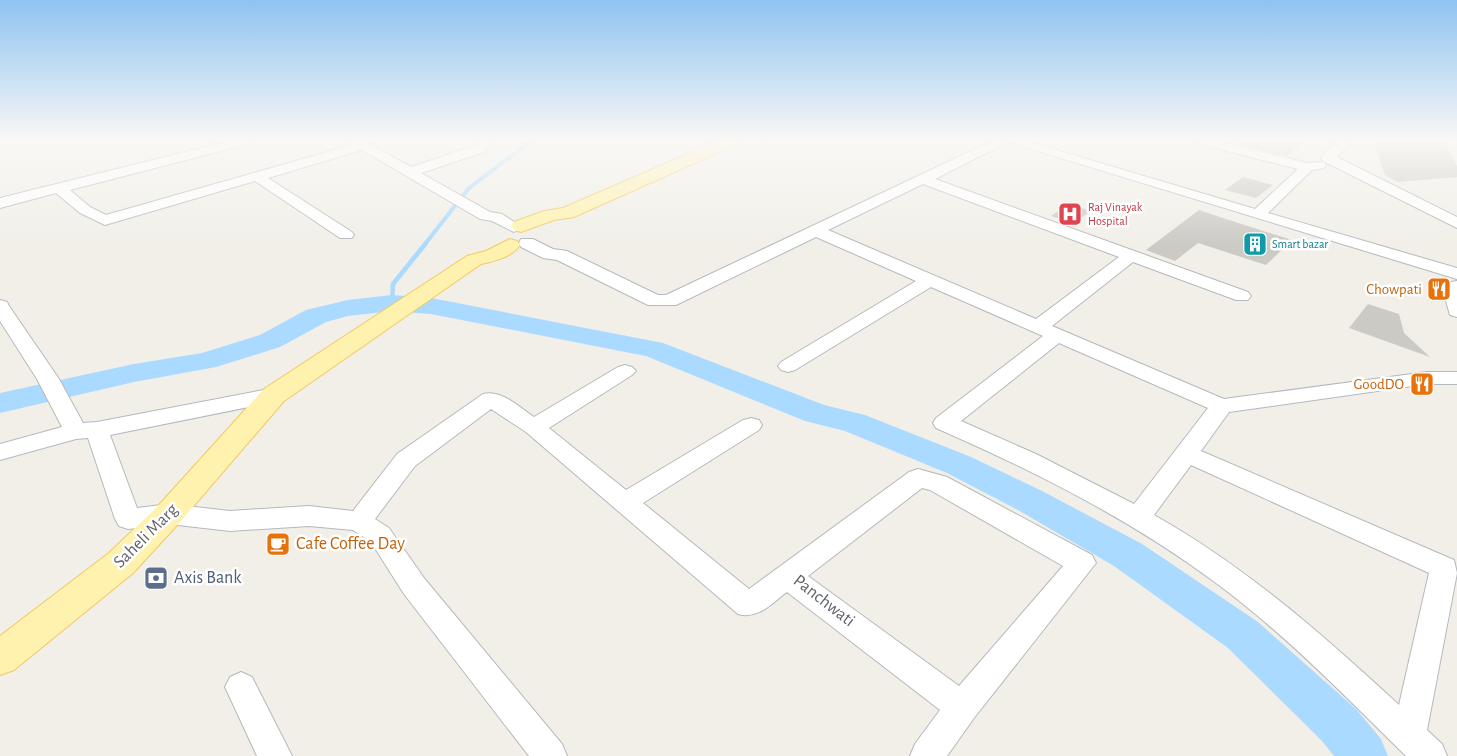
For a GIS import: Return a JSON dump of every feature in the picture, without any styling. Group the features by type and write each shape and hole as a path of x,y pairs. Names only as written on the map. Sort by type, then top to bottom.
{"main road":[{"name":"Saheli Marg","path":"7,647 121,563 169,514 274,395 474,260 493,255 518,235 563,220 567,213 651,176"}],"street":[{"path":"0,203 106,176"},
{"path":"417,176 486,216 486,220 518,235 550,254 561,255 655,301 663,302 669,301 928,176"},
{"path":"1133,176 1457,274"},
{"path":"1258,213 1298,176"},
{"path":"1364,176 1457,223"},
{"path":"60,188 85,210 105,220 258,177 346,235"},
{"path":"922,179 1242,296"},
{"path":"816,231 1222,406 1427,378 1457,378"},
{"path":"1132,255 944,423 993,444 1138,518 1201,558 1263,603 1419,746"},
{"path":"788,366 930,280"},
{"path":"1457,286 1453,294 1457,311"},
{"path":"0,306 5,327 48,379 82,428 128,519 169,514 230,521 309,516 359,521 380,535 414,586 550,756"},
{"path":"534,427 625,371"},
{"path":"0,452 82,428 274,395"},
{"path":"359,521 406,460 491,399 534,427 748,605 787,576"},
{"path":"1138,518 1222,406"},
{"path":"626,502 751,425"},
{"path":"1185,453 1444,568 1419,746"},
{"name":"Panchwati","path":"918,478 938,483 1082,563 962,707 787,576 918,478"},
{"path":"241,687 274,756"},
{"path":"927,756 962,707"}],"building":[{"path":"1387,176 1457,176 1457,177 1398,182"},
{"path":"1243,177 1273,185 1256,198 1225,190"},
{"path":"1069,204 1091,211 1073,223 1051,216"},
{"path":"1199,210 1292,240 1266,265 1198,243 1175,261 1146,250"},
{"path":"1368,304 1399,314 1404,333 1430,357 1349,328"}],"waterway":[{"path":"425,244 469,188 484,176"},
{"path":"392,303 393,284 426,243"},
{"path":"0,403 134,373 206,361 270,341 316,316 348,308 392,303 431,306 653,349 710,370 816,414 854,422 959,465 1031,501 1128,555 1243,635 1339,725 1364,756"}],"place":[{"name":"Raj Vinayak Hospital","path":"1070,214"},
{"name":"Smart bazar","path":"1255,244"},
{"name":"Chowpati","path":"1439,289"},
{"name":"GoodDO","path":"1422,384"},
{"name":"Cafe Coffee Day","path":"278,544"},
{"name":"Axis Bank","path":"156,578"}]}
